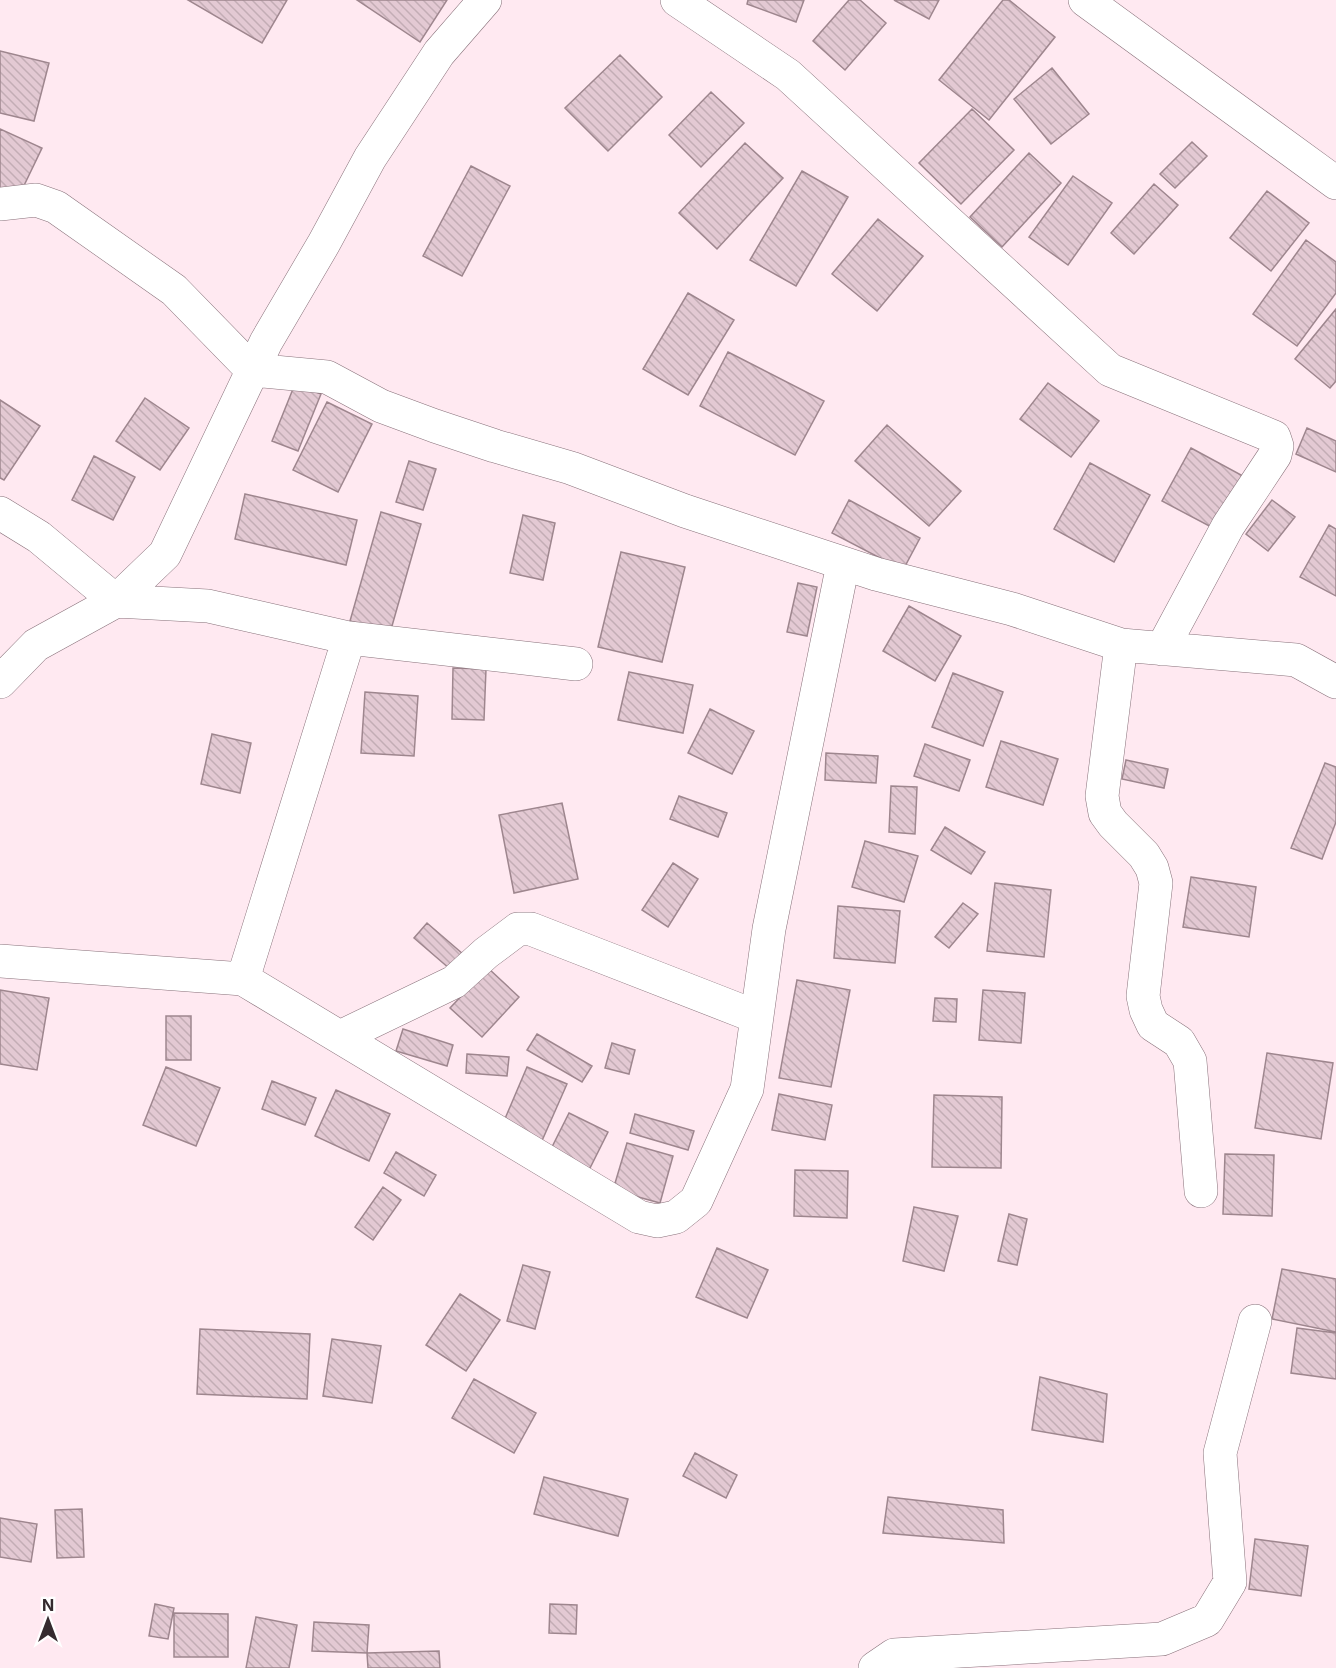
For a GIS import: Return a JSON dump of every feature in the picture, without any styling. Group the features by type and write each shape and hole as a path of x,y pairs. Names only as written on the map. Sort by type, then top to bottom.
{"street":[{"path":"0,682 36,645 116,601 165,554 252,370 369,158 439,53 485,0"},
{"path":"677,0 788,75 1110,370 1274,437 1277,446 1275,454 1228,526 1162,649"},
{"path":"1085,0 1336,183"},
{"path":"0,204 36,200 56,207 174,290 252,370 327,377 381,406 495,446 571,468 685,511 843,564 1012,609 1121,645 1296,660 1336,682"},
{"path":"0,513 39,537 116,601 208,606 349,638 576,664"},
{"path":"0,961 243,979 639,1217 657,1221 676,1217 696,1201 747,1089 769,929 843,564"},
{"path":"243,979 349,638"},
{"path":"1121,645 1102,796 1105,813 1144,855 1152,868 1156,883 1143,996 1146,1010 1154,1025 1179,1042 1190,1061 1201,1191"},
{"path":"340,1037 454,982 486,953 518,929 531,929 757,1017"},
{"path":"875,1668 894,1655 1162,1639 1207,1620 1230,1582 1220,1454 1255,1321"}],"building":[{"path":"188,0 287,0 262,43"},
{"path":"357,0 447,0 420,42"},
{"path":"748,0 804,0 796,22 747,4"},
{"path":"849,0 860,0 886,23 845,70 813,41"},
{"path":"894,0 939,0 929,19"},
{"path":"1003,0 1009,0 1055,37 989,120 939,80"},
{"path":"0,51 49,63 34,121 0,113"},
{"path":"620,55 662,97 608,151 565,108"},
{"path":"1052,68 1089,114 1051,144 1014,99"},
{"path":"711,92 744,123 701,167 669,135"},
{"path":"972,109 1014,150 961,204 919,163"},
{"path":"0,129 42,148 18,198 0,189"},
{"path":"1192,142 1207,156 1175,188 1160,174"},
{"path":"745,143 783,178 717,249 679,213"},
{"path":"1029,153 1061,183 1002,247 970,217"},
{"path":"471,166 510,186 462,276 423,256"},
{"path":"802,171 848,197 796,286 750,260"},
{"path":"1073,176 1112,203 1068,265 1029,237"},
{"path":"1154,184 1178,205 1134,254 1111,233"},
{"path":"1267,191 1309,223 1271,271 1230,238"},
{"path":"878,219 923,256 877,311 832,274"},
{"path":"1306,240 1336,262 1336,293 1297,346 1253,314"},
{"path":"688,293 734,320 688,395 643,369"},
{"path":"1336,309 1336,381 1330,388 1295,359"},
{"path":"728,352 824,401 795,455 700,406"},
{"path":"1048,383 1099,421 1071,457 1020,419"},
{"path":"295,384 321,394 298,451 272,441"},
{"path":"145,398 189,428 160,470 116,441"},
{"path":"0,400 40,426 4,480 0,478"},
{"path":"327,402 372,424 338,492 293,470"},
{"path":"887,425 961,491 929,526 855,461"},
{"path":"1307,428 1336,441 1336,472 1296,454"},
{"path":"1191,448 1243,476 1215,529 1162,501"},
{"path":"94,456 135,477 113,520 72,500"},
{"path":"409,461 436,469 423,510 396,502"},
{"path":"1090,463 1150,495 1114,562 1054,529"},
{"path":"245,494 357,520 346,565 235,539"},
{"path":"849,500 920,538 903,570 832,533"},
{"path":"1272,500 1295,517 1268,551 1246,534"},
{"path":"381,512 421,524 390,633 350,621"},
{"path":"523,515 555,523 543,580 510,573"},
{"path":"1329,525 1336,529 1336,596 1300,577"},
{"path":"621,552 685,567 662,662 598,647"},
{"path":"798,583 817,587 807,636 787,632"},
{"path":"909,606 961,636 935,681 883,651"},
{"path":"453,668 486,669 484,720 452,719"},
{"path":"629,672 693,685 683,733 618,720"},
{"path":"953,673 1003,692 983,746 932,727"},
{"path":"365,692 418,696 414,756 361,753"},
{"path":"710,709 754,731 732,774 688,753"},
{"path":"212,734 251,743 240,793 201,784"},
{"path":"1001,741 1058,759 1043,805 986,787"},
{"path":"925,744 970,760 959,791 914,776"},
{"path":"826,753 878,756 876,783 825,780"},
{"path":"1126,760 1168,769 1164,788 1122,779"},
{"path":"1325,763 1336,767 1336,822 1322,859 1291,848"},
{"path":"891,786 917,787 915,834 889,832"},
{"path":"679,796 727,813 718,837 670,819"},
{"path":"562,803 578,879 514,893 499,815"},
{"path":"945,827 985,852 971,874 931,850"},
{"path":"865,841 918,856 904,902 852,887"},
{"path":"673,863 698,879 668,927 642,910"},
{"path":"1191,877 1256,887 1249,937 1183,927"},
{"path":"995,883 1051,890 1044,957 987,951"},
{"path":"963,903 978,914 949,948 935,937"},
{"path":"838,906 900,911 895,963 834,958"},
{"path":"427,923 463,954 450,969 414,938"},
{"path":"488,968 519,997 482,1037 450,1008"},
{"path":"797,980 850,990 831,1087 779,1078"},
{"path":"0,990 49,998 37,1070 0,1064"},
{"path":"983,990 1025,993 1021,1043 979,1040"},
{"path":"935,998 957,999 956,1022 933,1021"},
{"path":"166,1016 191,1016 191,1060 166,1060"},
{"path":"403,1029 453,1045 447,1066 396,1051"},
{"path":"537,1034 592,1066 582,1082 527,1050"},
{"path":"612,1043 635,1050 629,1074 605,1068"},
{"path":"1267,1053 1333,1063 1321,1139 1255,1128"},
{"path":"467,1054 509,1057 507,1076 466,1073"},
{"path":"166,1067 220,1088 196,1146 143,1125"},
{"path":"527,1067 567,1084 537,1152 498,1135"},
{"path":"272,1081 316,1098 305,1125 262,1109"},
{"path":"336,1090 390,1114 369,1161 315,1136"},
{"path":"779,1094 832,1105 825,1140 772,1130"},
{"path":"934,1095 1002,1097 1001,1168 932,1167"},
{"path":"569,1113 608,1132 587,1174 548,1155"},
{"path":"635,1114 694,1131 688,1150 630,1133"},
{"path":"627,1143 673,1156 660,1203 613,1190"},
{"path":"396,1152 436,1175 424,1196 384,1173"},
{"path":"1225,1154 1274,1155 1272,1216 1223,1214"},
{"path":"795,1170 848,1171 847,1218 794,1216"},
{"path":"383,1187 401,1200 373,1240 355,1227"},
{"path":"914,1207 958,1216 944,1271 903,1261"},
{"path":"1009,1214 1027,1219 1017,1265 998,1261"},
{"path":"717,1248 768,1270 747,1318 696,1297"},
{"path":"523,1265 550,1272 535,1329 507,1321"},
{"path":"1282,1269 1336,1279 1336,1332 1272,1319"},
{"path":"460,1294 500,1320 466,1371 426,1345"},
{"path":"1297,1328 1336,1333 1336,1379 1291,1373"},
{"path":"200,1329 310,1334 307,1399 197,1394"},
{"path":"332,1339 381,1346 372,1403 323,1396"},
{"path":"1040,1377 1107,1394 1103,1442 1032,1430"},
{"path":"474,1379 536,1413 514,1453 452,1418"},
{"path":"695,1453 737,1475 726,1498 683,1476"},
{"path":"544,1477 628,1499 618,1536 534,1514"},
{"path":"888,1497 1003,1510 1004,1543 883,1533"},
{"path":"82,1509 84,1557 57,1558 55,1510"},
{"path":"0,1518 37,1524 31,1562 0,1557"},
{"path":"1255,1539 1308,1546 1301,1596 1249,1589"},
{"path":"155,1604 174,1608 168,1639 149,1636"},
{"path":"550,1604 577,1605 576,1634 549,1633"},
{"path":"174,1613 228,1614 228,1657 174,1657"},
{"path":"256,1617 297,1625 289,1668 246,1668"},
{"path":"314,1622 369,1625 367,1653 312,1651"},
{"path":"439,1651 440,1668 368,1668 367,1653"}]}
